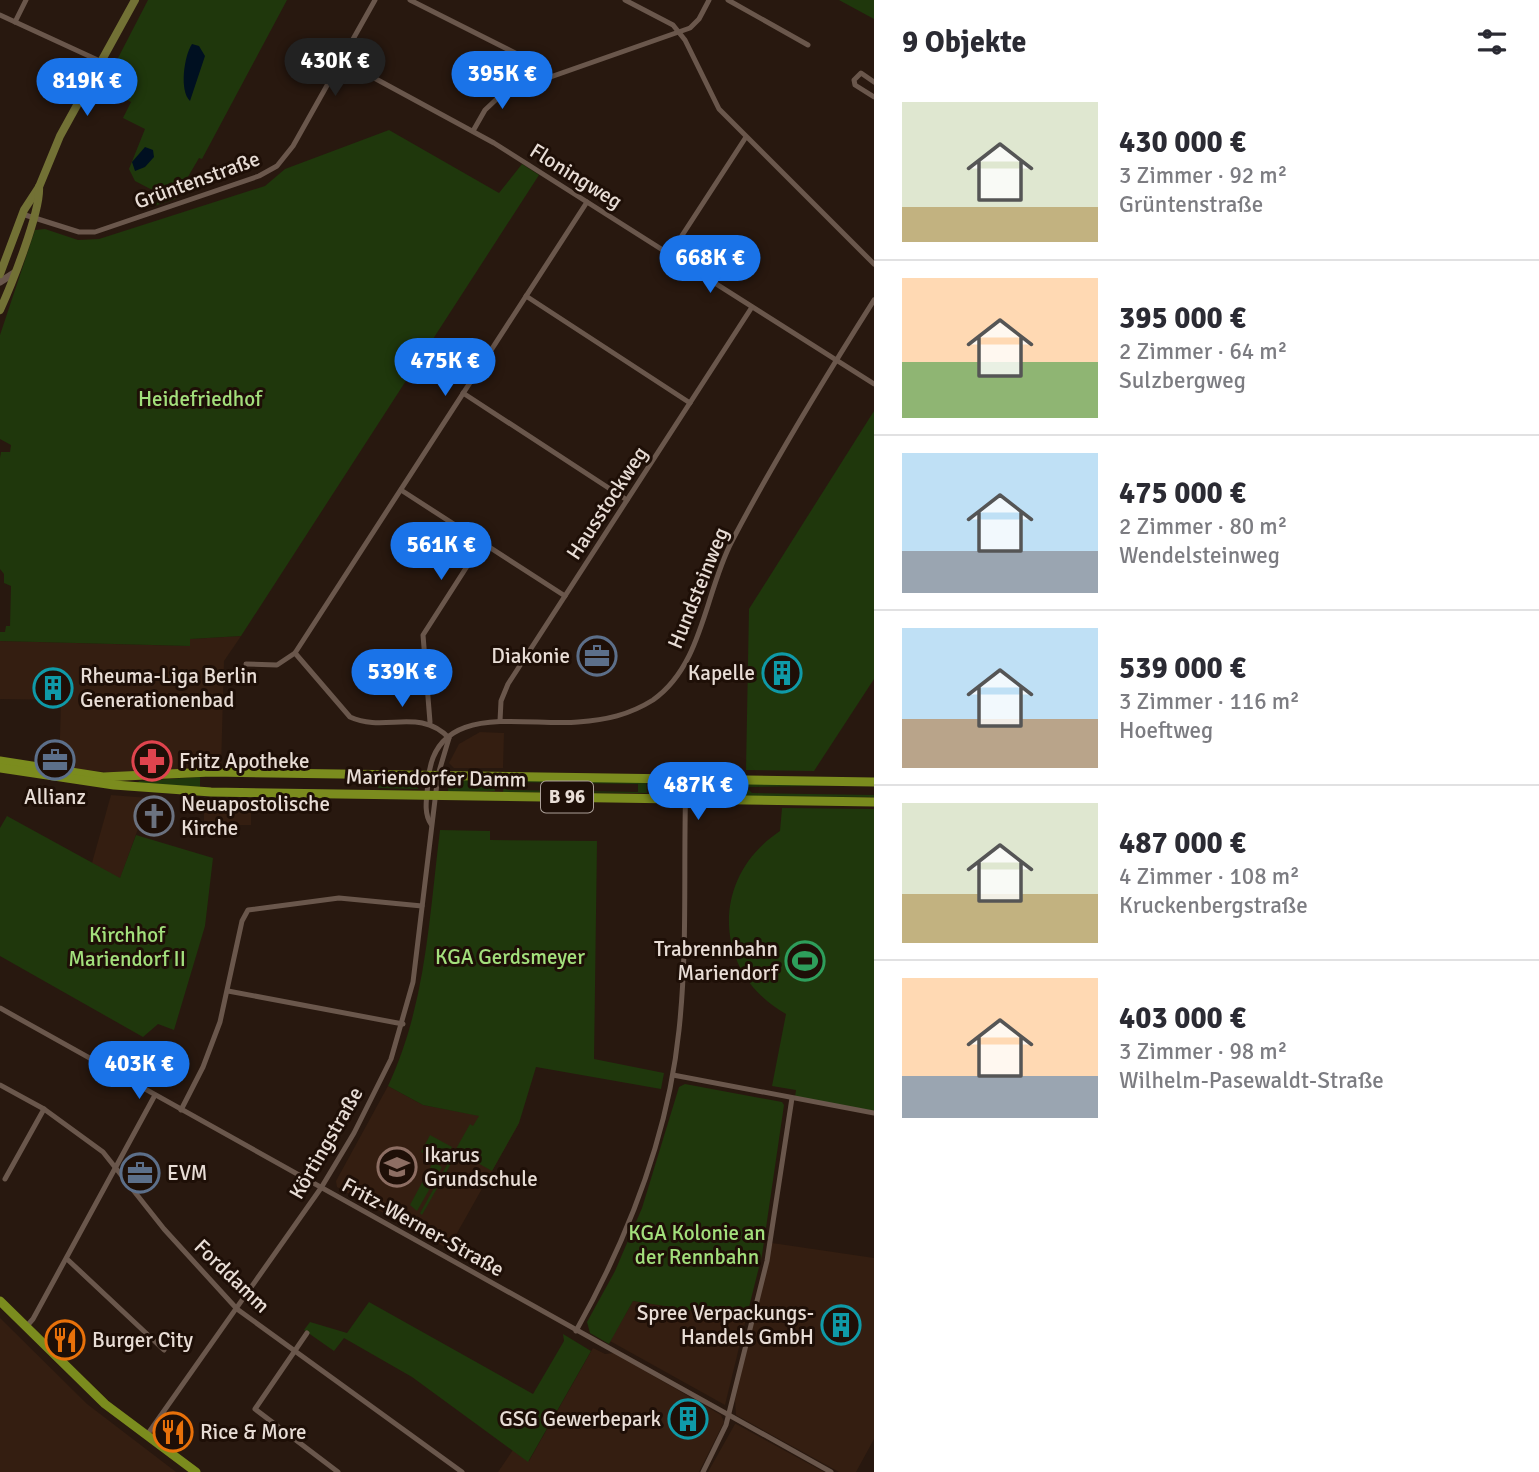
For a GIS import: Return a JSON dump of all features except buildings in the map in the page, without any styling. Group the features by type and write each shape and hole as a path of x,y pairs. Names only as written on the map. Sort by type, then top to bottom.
{"main road":[{"path":"0,274 22,214 38,187 60,136 135,0"},
{"path":"0,310 32,218 38,187"},
{"name":"Mariendorfer Damm","path":"0,761 103,777 211,772 874,782"},
{"name":"Mariendorfer Damm","path":"0,768 53,778 160,790 874,802"},
{"path":"0,1301 93,1393 196,1472"}],"street":[{"path":"15,22 26,0"},
{"name":"Grüntenstraße","path":"22,214 79,232 95,232 259,176 277,166 288,153 375,0"},
{"path":"410,0 540,65 546,78"},
{"path":"625,0 673,25 719,109 874,264"},
{"path":"473,131 496,98 679,32 695,23 709,0"},
{"path":"728,0 808,45"},
{"path":"0,15 102,62"},
{"name":"Floningweg","path":"341,61 473,131 874,384"},
{"path":"874,82 861,74 853,80 857,88 874,97"},
{"path":"670,254 746,137"},
{"path":"246,664 277,666 295,653 587,202"},
{"path":"0,282 14,274"},
{"path":"526,296 690,403"},
{"name":"Hundsteinweg","path":"449,738 470,725 500,721 577,723 615,718 639,708 674,680 696,640 730,545 836,360 874,300"},
{"name":"Hausstockweg","path":"500,721 506,688 752,307"},
{"path":"463,393 627,500"},
{"path":"401,490 565,596"},
{"path":"430,722 423,635 482,543"},
{"path":"295,653 350,717 368,722 430,722 449,738"},
{"path":"433,775 449,738"},
{"path":"432,795 439,747 449,738"},
{"name":"Körtingstraße","path":"147,1436 321,1188 380,1082 403,1024 413,982 431,824 427,819 433,775"},
{"path":"576,1331 607,1274 639,1197 673,1075 683,990 686,779"},
{"path":"181,1110 209,1052 228,991 243,917 251,909 339,898 422,906"},
{"path":"228,991 403,1024"},
{"name":"Fritz-Werner-Straße","path":"0,1008 831,1472"},
{"path":"673,1075 874,1113"},
{"name":"Forddamm","path":"0,1085 44,1109 78,1132 117,1167 164,1229 237,1309 462,1472"},
{"path":"26,1326 33,1319 67,1259 155,1095"},
{"path":"703,1472 729,1416 770,1235 792,1098"},
{"path":"5,1179 44,1109"},
{"path":"67,1259 164,1350"},
{"path":"307,1333 257,1404 256,1412 338,1472"}],"shaded area":[{"path":"241,636 224,661 221,769 118,773 59,768 61,704 64,700 0,699 0,641 189,646 190,639"},
{"path":"480,732 504,733 503,768 454,768 449,763 459,744"},
{"path":"111,795 149,798 120,879 92,863"},
{"path":"204,800 251,800 251,825 204,825"},
{"name":"Ikarus Grundschule","path":"388,1086 423,1105 519,1123 448,1249 337,1187 336,1181"},
{"path":"772,1243 874,1258 874,1439 856,1472 839,1472 736,1415 735,1400"},
{"path":"633,1301 746,1319 725,1405 610,1341"},
{"path":"0,1318 87,1404 176,1472 0,1472"},
{"path":"593,1348 605,1354 614,1353 721,1415 724,1422 699,1472 498,1472 513,1450 529,1461"},
{"path":"736,1424 824,1472 708,1472"}],"green space":[{"path":"148,0 287,0 202,159 199,158 175,199 154,206 160,194 135,181 129,169 145,129 123,118 131,102 103,87"},
{"path":"839,0 874,0 874,19"},
{"name":"Heidefriedhof","path":"389,130 499,193 522,164 539,175 241,636 190,639 190,646 0,641 0,632 5,632 6,626 10,626 11,586 4,583 4,574 0,569 0,458 1,452 10,452 11,445 0,439 0,335 35,230 45,229 78,240 99,239 265,186 285,169"},
{"path":"874,411 874,679 814,771 746,770 749,609"},
{"path":"200,777 200,787 138,783 139,781"},
{"path":"378,779 418,779 418,789 378,788"},
{"path":"449,780 494,780 495,791 448,792"},
{"path":"505,780 646,782 647,793 503,792","holes":["508,782 638,784 638,792 508,790"]},
{"path":"749,783 874,785 746,787 752,793 874,797 735,796 736,786"},
{"name":"Trabrennbahn Mariendorf","path":"782,808 874,809 874,1111 795,1097 796,1090 772,1086 786,1014 762,996 744,975 733,950 729,925 731,899 741,874 757,851 780,831"},
{"name":"Kirchhof Mariendorf II","path":"7,816 120,878 136,835 213,858 205,926 174,1030 158,1024 143,1037 0,956 0,828"},
{"name":"KGA Gerdsmeyer","path":"440,830 490,831 490,840 597,841 594,1059 664,1073 661,1089 536,1067 519,1123 492,1171 458,1152 461,1146 422,1215 420,1213 470,1124 473,1126 479,1116 423,1105 388,1086 411,1024 418,993 429,928"},
{"name":"KGA Kolonie an der Rennbahn","path":"685,1084 782,1102 784,1105 762,1255 746,1319 633,1301 609,1344 590,1333 587,1322 615,1271 642,1208 679,1087"},
{"path":"430,1135 452,1147 443,1163 421,1152"},
{"path":"433,1162 442,1167 417,1211 410,1205"},
{"path":"369,1302 533,1394 564,1341 563,1334 591,1351 528,1462 412,1377 344,1338 334,1351 304,1330 310,1322 347,1333"}],"water":[{"path":"192,44 199,46 205,56 190,101 185,90 184,73"},
{"path":"145,147 153,150 154,157 145,167 135,171 132,162"}],"place":[{"name":"Diakonie","path":"597,656"},
{"name":"Kapelle","path":"782,673"},
{"name":"Rheuma-Liga Berlin Generationenbad","path":"53,688"},
{"name":"Allianz","path":"55,760"},
{"name":"Fritz Apotheke","path":"152,761"},
{"name":"Neuapostolische Kirche","path":"154,816"},
{"name":"Trabrennbahn Mariendorf","path":"805,961"},
{"name":"Ikarus Grundschule","path":"397,1167"},
{"name":"EVM","path":"140,1173"},
{"name":"Spree Verpackungs- Handels GmbH","path":"841,1325"},
{"name":"Burger City","path":"65,1340"},
{"name":"GSG Gewerbepark","path":"688,1419"},
{"name":"Rice & More","path":"173,1432"}]}
